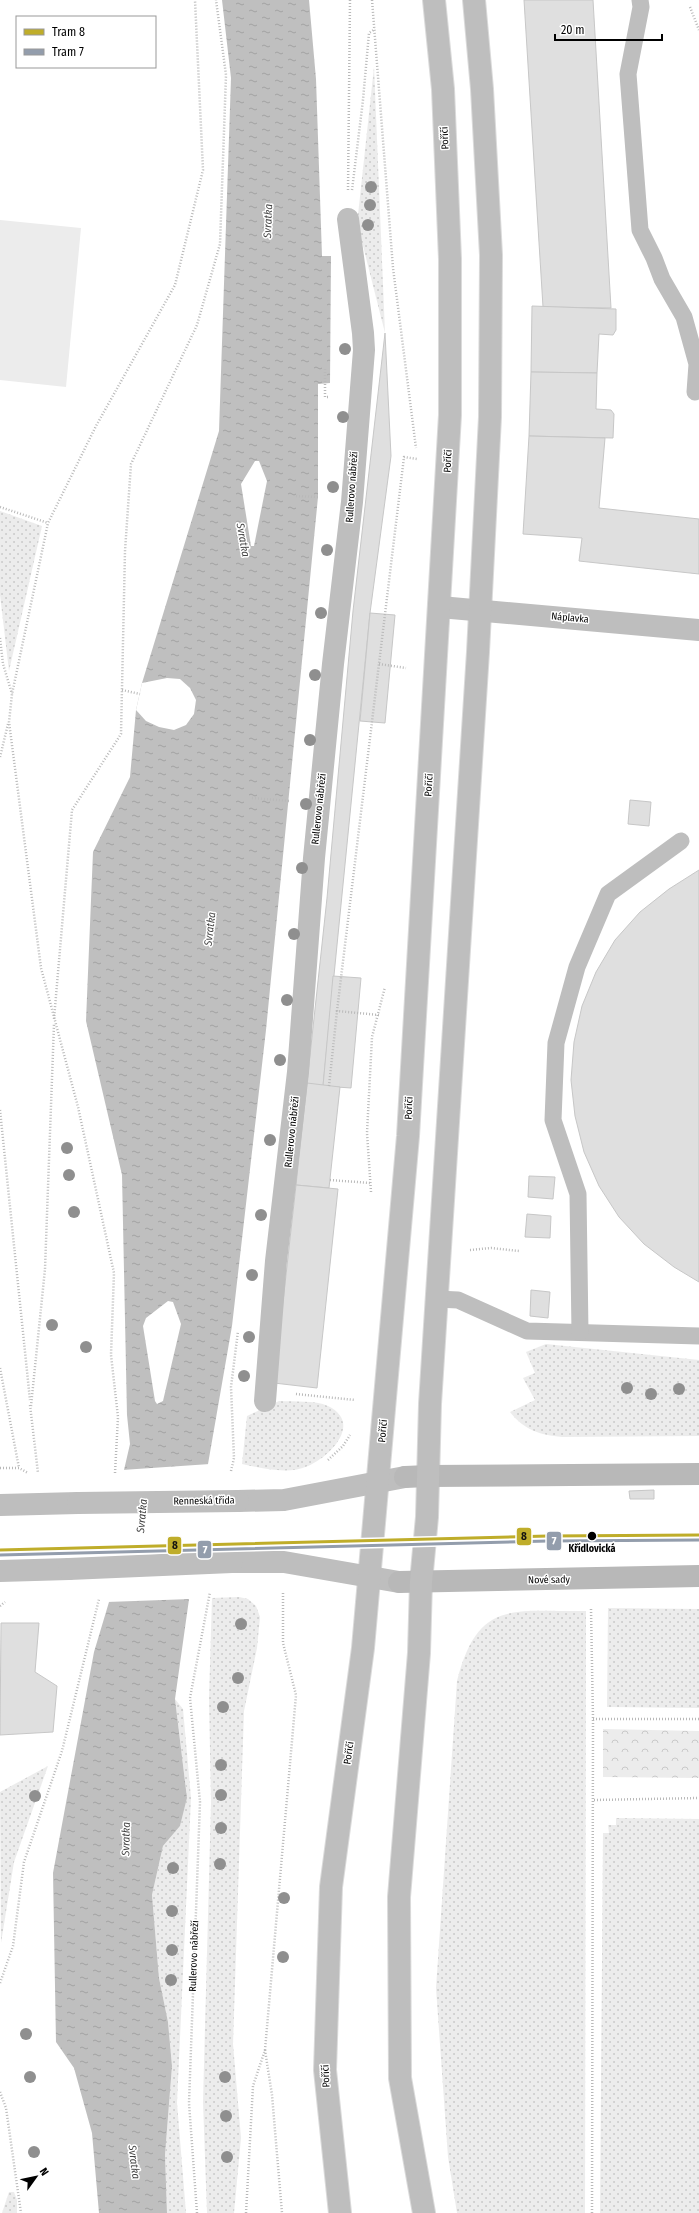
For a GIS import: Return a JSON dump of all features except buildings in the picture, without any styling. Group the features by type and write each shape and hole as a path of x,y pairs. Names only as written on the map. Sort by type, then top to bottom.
{"main road":[{"name":"Poříčí","path":"340,2213 324,2070 331,1887 363,1648 408,1136 440,607 450,414 450,259 443,89 434,0"},
{"path":"424,2213 400,2078 398,1897 419,1653 421,1582 426,1539 436,1299 490,417 491,255 482,89 474,0"},
{"name":"Rullerovo nábřeží","path":"264,1401 276,1262 298,1072 314,858 332,671 352,502 364,350 364,333 348,219"},
{"name":"Náplavka","path":"440,607 699,630"},
{"path":"428,1476 699,1474"},
{"name":"Renneská třída","path":"0,1505 78,1502 284,1500 378,1482 428,1476"},
{"path":"0,1571 232,1562 284,1562 370,1578"},
{"name":"Nové sady","path":"370,1578 399,1582 421,1582 699,1576"}],"lane":[{"path":"640,0 641,7 628,74 640,230 654,258 662,279 684,317 697,364 695,392"},
{"path":"580,1332 578,1194 553,1120 556,1043 577,967 608,894 681,840"},
{"path":"436,1299 458,1300 527,1331 699,1336"}],"path":[{"path":"0,757 9,722 12,694 48,523 96,426 175,285 203,170 195,0"},
{"path":"31,1406 45,1269 54,1021 72,810 121,734 125,551 131,464 196,325 220,244 226,75 216,0"},
{"path":"348,219 350,0"},
{"path":"329,1086 404,457 417,459 393,268 372,0"},
{"path":"690,7 699,30"},
{"path":"348,219 363,100 369,33 375,29"},
{"path":"325,369 325,397 336,398"},
{"path":"296,496 318,497"},
{"path":"0,507 48,523"},
{"path":"0,638 3,664 12,694"},
{"path":"379,664 408,668"},
{"path":"122,690 140,694"},
{"path":"9,722 40,968 78,1107 114,1273 111,1355 118,1417 115,1476"},
{"path":"252,798 297,802"},
{"path":"337,1011 379,1015"},
{"path":"0,1110 38,1474"},
{"path":"330,1180 370,1183"},
{"path":"467,1251 491,1248 519,1251"},
{"path":"0,1368 19,1468"},
{"path":"318,1396 356,1400"},
{"path":"323,1463 343,1446 351,1433"},
{"path":"0,1468 19,1468 29,1474"},
{"path":"246,2213 253,2086 264,2050 296,1695 283,1643 284,1590"},
{"path":"0,1983 13,1946 24,1862 62,1751 99,1594"},
{"path":"591,1602 594,1800 592,2213"},
{"name":"Rullerovo nábřeží","path":"190,1698 200,1802 189,2103 197,2213"},
{"path":"593,1719 699,1719"},
{"path":"594,1800 699,1798"},
{"path":"264,2050 272,2095 282,2213"},
{"path":"0,2092 6,2108 21,2213"}],"green space":[{"path":"374,67 385,333 362,242 358,215"},
{"path":"0,220 81,228 66,387 0,380"},
{"path":"0,511 42,526 9,671 0,595"},
{"path":"546,1344 699,1360 699,1436 562,1437 540,1433 527,1427 510,1412 535,1400 523,1378 535,1373 526,1352"},
{"path":"279,1401 311,1402 328,1406 338,1413 343,1421 343,1430 339,1439 333,1448 317,1462 300,1469 275,1470 242,1464 247,1416"},
{"path":"239,1597 248,1599 256,1606 260,1617 257,1648 244,1711 233,2044 241,2138 234,2213 207,2213 203,2102 211,1803 209,1698 212,1598"},
{"path":"608,1608 699,1609 699,1708 607,1707"},
{"path":"538,1611 586,1611 585,2213 457,2213 448,2157 436,1988 457,1681 466,1654 476,1635 488,1623 502,1615"},
{"path":"175,1699 183,1709 191,1798 177,2103 186,2213 167,2213 165,2155 172,2066 168,2022 159,1978 152,1895 163,1846 180,1826 187,1798"},
{"path":"603,1729 699,1731 699,1778 603,1777"},
{"path":"48,1766 14,1862 1,1943 0,1792"},
{"path":"616,1818 699,1819 699,2213 600,2213 603,1833 609,1833 608,1825 616,1825"},
{"path":"9,2192 14,2192 17,2200 17,2213 2,2213"}],"water":[{"name":"Svratka","path":"222,0 309,0 316,79 322,256 331,256 330,383 318,384 318,497 266,1030 232,1326 208,1464 175,1699 187,1798 180,1826 163,1846 152,1895 159,1978 168,2022 172,2066 165,2155 167,2213 99,2213 92,2133 74,2068 56,2042 53,1873 94,1652 109,1602 124,1470 130,1444 127,1415 122,1175 86,1021 93,852 130,777 136,710 142,683 219,431 231,78","holes":["255,461 259,461 267,481 254,546 251,546 241,484","168,1301 173,1302 181,1324 163,1401 157,1404 155,1401 143,1326 146,1318"]}],"pier":[{"path":"167,678 180,679 190,688 196,700 194,714 186,725 174,730 159,727 146,721 136,710 142,683"},
{"path":"210,1464 191,1599 107,1602 122,1470"}],"tram line":[{"name":"8","path":"0,1550 548,1536 699,1535"},
{"name":"7","path":"0,1555 548,1541 699,1540"}],"place":[{"name":"Křídlovická","path":"592,1536"}]}
